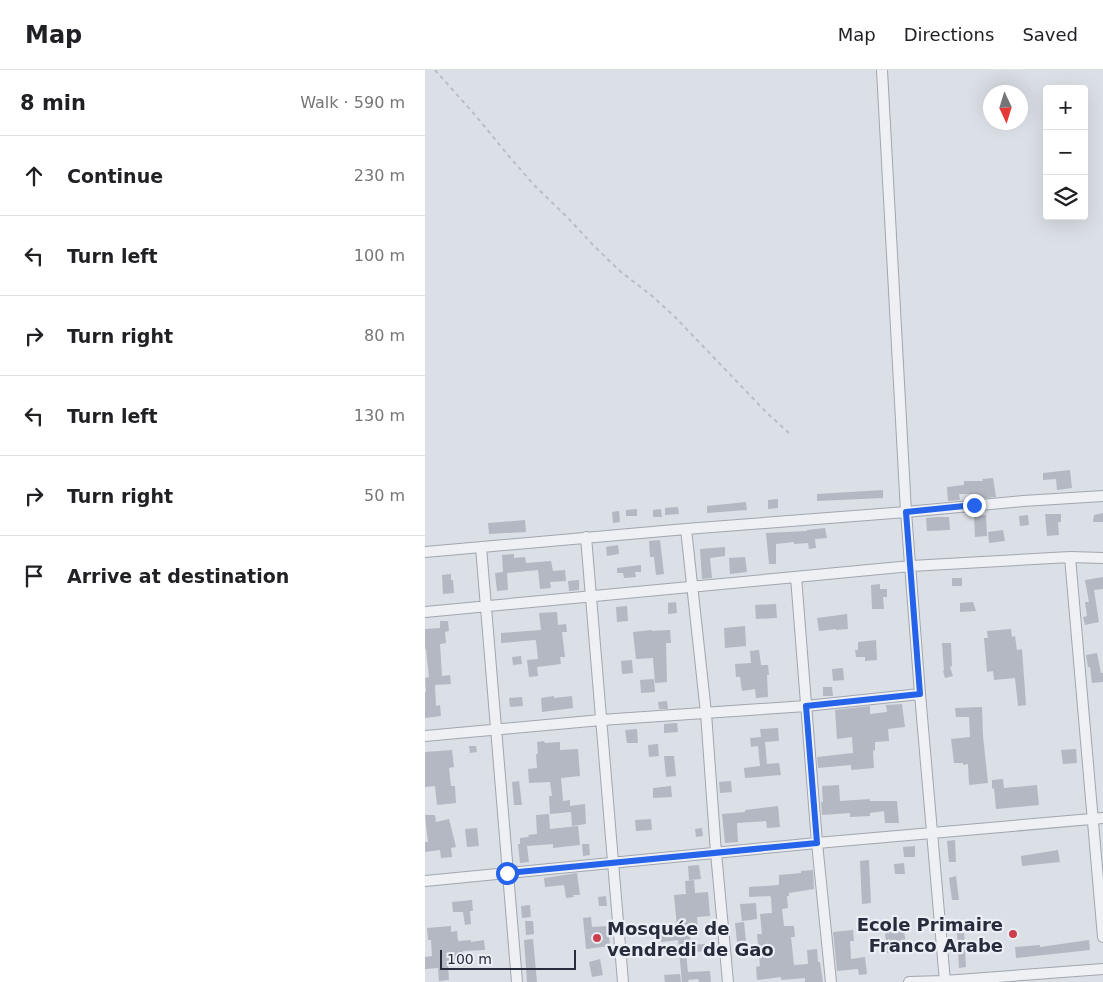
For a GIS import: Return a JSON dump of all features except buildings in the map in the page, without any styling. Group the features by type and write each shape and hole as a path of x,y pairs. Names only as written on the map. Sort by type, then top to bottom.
{"street":[{"path":"882,70 906,512 944,981"},
{"path":"425,552 1023,501 1103,496"},
{"path":"686,529 706,713 728,982"},
{"path":"586,538 623,982"},
{"path":"481,547 517,982"},
{"path":"1070,556 1098,818 1103,937"},
{"path":"425,612 911,566 1070,556 1103,558"},
{"path":"796,577 817,843 831,982"},
{"path":"425,736 601,720 806,706 920,694"},
{"path":"425,881 1098,818"},
{"path":"909,982 1103,969"}],"path":[{"path":"435,70 534,184 593,245 621,272 651,295 675,317 767,413 789,433"}],"place":[{"name":"Ecole Primaire Franco Arabe","path":"1013,934"},
{"name":"Mosquée de vendredi de Gao","path":"597,938"}],"route":[{"path":"507,873 817,843 806,706 920,694 906,512 974,505"}]}
